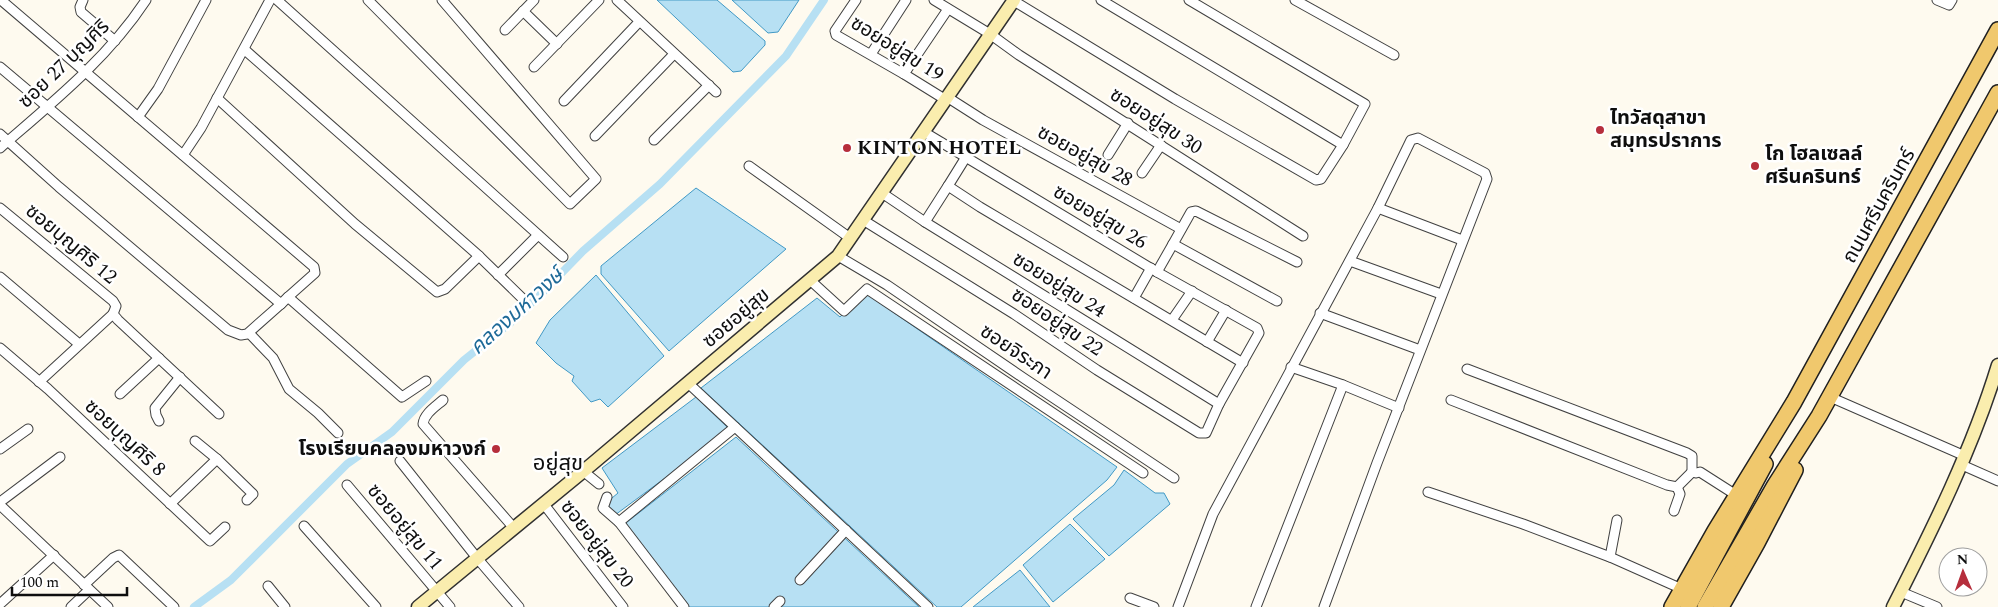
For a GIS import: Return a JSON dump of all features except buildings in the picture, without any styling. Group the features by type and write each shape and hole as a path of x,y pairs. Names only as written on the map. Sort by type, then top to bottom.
{"main road":[{"name":"ถนนศรีนครินทร์","path":"1672,607 1736,495 1794,402 1998,30"},
{"path":"1721,607 1776,507 1819,416 1998,93"},
{"name":"ถนนศรีนครินทร์","path":"1688,607 1752,492 1794,402"},
{"path":"1705,607 1775,485 1819,416"}],"street":[{"path":"0,134 59,187 228,330 241,335 249,332 315,273 314,267 1,0"},
{"path":"83,0 80,7 81,12 111,46"},
{"name":"ซอย 27 บุญศิริ","path":"0,148 111,46 130,24 146,0"},
{"path":"138,117 157,91 206,0"},
{"path":"183,154 200,130 245,50 270,0"},
{"path":"278,0 563,257"},
{"path":"368,0 570,204 596,179 442,0"},
{"path":"506,30 534,0"},
{"path":"534,67 599,0"},
{"path":"617,0 712,88 654,140"},
{"name":"ซอยอยู่สุข 19","path":"856,0 836,31 836,34 947,99"},
{"path":"870,54 906,0"},
{"name":"ซอยอยู่สุข 30","path":"934,0 990,34 1019,55 1303,236"},
{"path":"1014,0 1184,104 1316,180 1321,179 1365,106 1364,102 1189,0"},
{"name":"ซอยอยู่สุข","path":"418,607 838,256 1014,0"},
{"path":"1101,0 1343,145"},
{"path":"1296,0 1394,55"},
{"path":"1937,0 1949,5 1952,0"},
{"path":"904,74 948,9"},
{"path":"523,11 557,44"},
{"path":"564,101 639,22"},
{"path":"245,50 479,256 523,299"},
{"path":"595,136 674,54"},
{"path":"0,67 281,304"},
{"path":"217,98 355,224 437,292 446,289 479,256"},
{"name":"ซอยอยู่สุข 28","path":"947,99 1181,229"},
{"path":"1108,155 1128,124"},
{"name":"ซอยอยู่สุข 26","path":"924,132 1154,270 1257,328 1259,330 1243,363"},
{"path":"1178,607 1213,514 1320,313 1350,261 1411,140 1418,138 1485,173 1486,179 1324,607"},
{"path":"1142,172 1161,145"},
{"path":"925,222 966,157"},
{"path":"749,166 850,238"},
{"path":"948,186 980,207 1243,363 1219,404"},
{"name":"ซอยอยู่สุข 24","path":"882,193 925,222 1219,404"},
{"name":"ซอยบุญศิริ 12","path":"0,208 113,301 116,306 113,314 219,414"},
{"path":"1378,208 1462,240"},
{"path":"1134,298 1173,244 1191,212 1196,211 1296,262"},
{"name":"ซอยอยู่สุข 22","path":"863,220 1199,433 1206,433 1219,404"},
{"path":"498,275 538,235"},
{"path":"1173,244 1277,301"},
{"name":"ซอยจิระภา","path":"838,256 887,285 1024,380 1174,478"},
{"path":"1350,261 1442,294"},
{"path":"0,277 79,344"},
{"path":"810,280 844,311 867,289 1143,473"},
{"path":"1172,320 1192,291"},
{"path":"288,298 402,397 426,381"},
{"path":"1207,342 1226,310"},
{"path":"1320,313 1420,350"},
{"path":"39,382 113,314"},
{"path":"249,332 272,358 289,389 318,413 338,433"},
{"name":"ซอยบุญศิริ 8","path":"0,348 210,541 225,527"},
{"path":"120,394 159,358"},
{"path":"1291,368 1343,385 1399,408"},
{"path":"1467,369 1687,453 1692,456 1694,472"},
{"path":"1893,607 1916,565 1964,460 1997,373"},
{"path":"159,421 155,408 180,377"},
{"path":"688,383 928,607"},
{"path":"1256,607 1343,385"},
{"path":"1830,396 1964,460 1998,481"},
{"path":"443,400 423,419 423,424 513,527"},
{"path":"1451,400 1667,485 1677,487"},
{"path":"619,522 735,427"},
{"path":"0,450 28,428"},
{"path":"195,441 217,459 253,494 247,500"},
{"path":"60,456 0,503 108,607"},
{"path":"170,504 217,459"},
{"path":"400,461 476,558 519,607"},
{"path":"583,471 599,484"},
{"path":"1677,487 1694,472 1700,472 1736,495"},
{"name":"ซอยอยู่สุข 11","path":"347,485 450,607"},
{"path":"1674,511 1680,494 1677,487"},
{"path":"1428,492 1523,524 1610,557 1682,589"},
{"path":"607,497 604,508 619,522 684,607"},
{"name":"ซอยอยู่สุข 20","path":"543,503 623,607"},
{"path":"1610,557 1617,520"},
{"path":"304,526 376,607"},
{"path":"800,580 846,530"},
{"path":"0,604 54,555"},
{"path":"71,607 113,558 119,555 174,607"},
{"path":"268,586 284,607"},
{"path":"1901,592 1937,607"},
{"path":"1130,598 1154,607"}],"water":[{"path":"657,0 717,0 765,41 765,45 741,71 733,72"},
{"path":"732,0 799,0 778,32 768,33"},
{"path":"696,188 786,249 669,351 601,274 601,266"},
{"path":"596,275 664,356 608,407 600,399 591,402 572,381 574,376 556,363 536,343 550,320"},
{"path":"864,292 1117,467 1107,480 961,607 937,607 701,388 817,298 840,317"},
{"path":"696,397 727,427 726,433 615,515 606,503 618,493 602,468"},
{"path":"736,437 919,607 684,607 622,526"},
{"path":"1124,470 1155,493 1164,493 1170,504 1109,556 1073,519 1114,485"},
{"path":"1070,524 1105,559 1053,602 1023,565"},
{"path":"1020,570 1050,607 973,607"}],"waterway":[{"name":"คลองมหาวงษ์","path":"194,607 231,580 347,464 392,432 464,360 509,324 583,251 660,184 786,56 824,0"}],"place":[{"name":"ไทวัสดุสาขา สมุทรปราการ","path":"1600,130"},
{"name":"KINTON HOTEL","path":"847,148"},
{"name":"โก โฮลเซลล์ ศรีนครินทร์","path":"1755,166"},
{"name":"โรงเรียนคลองมหาวงก์","path":"496,449"}],"district":[{"name":"อยู่สุข","path":"558,463"}]}
